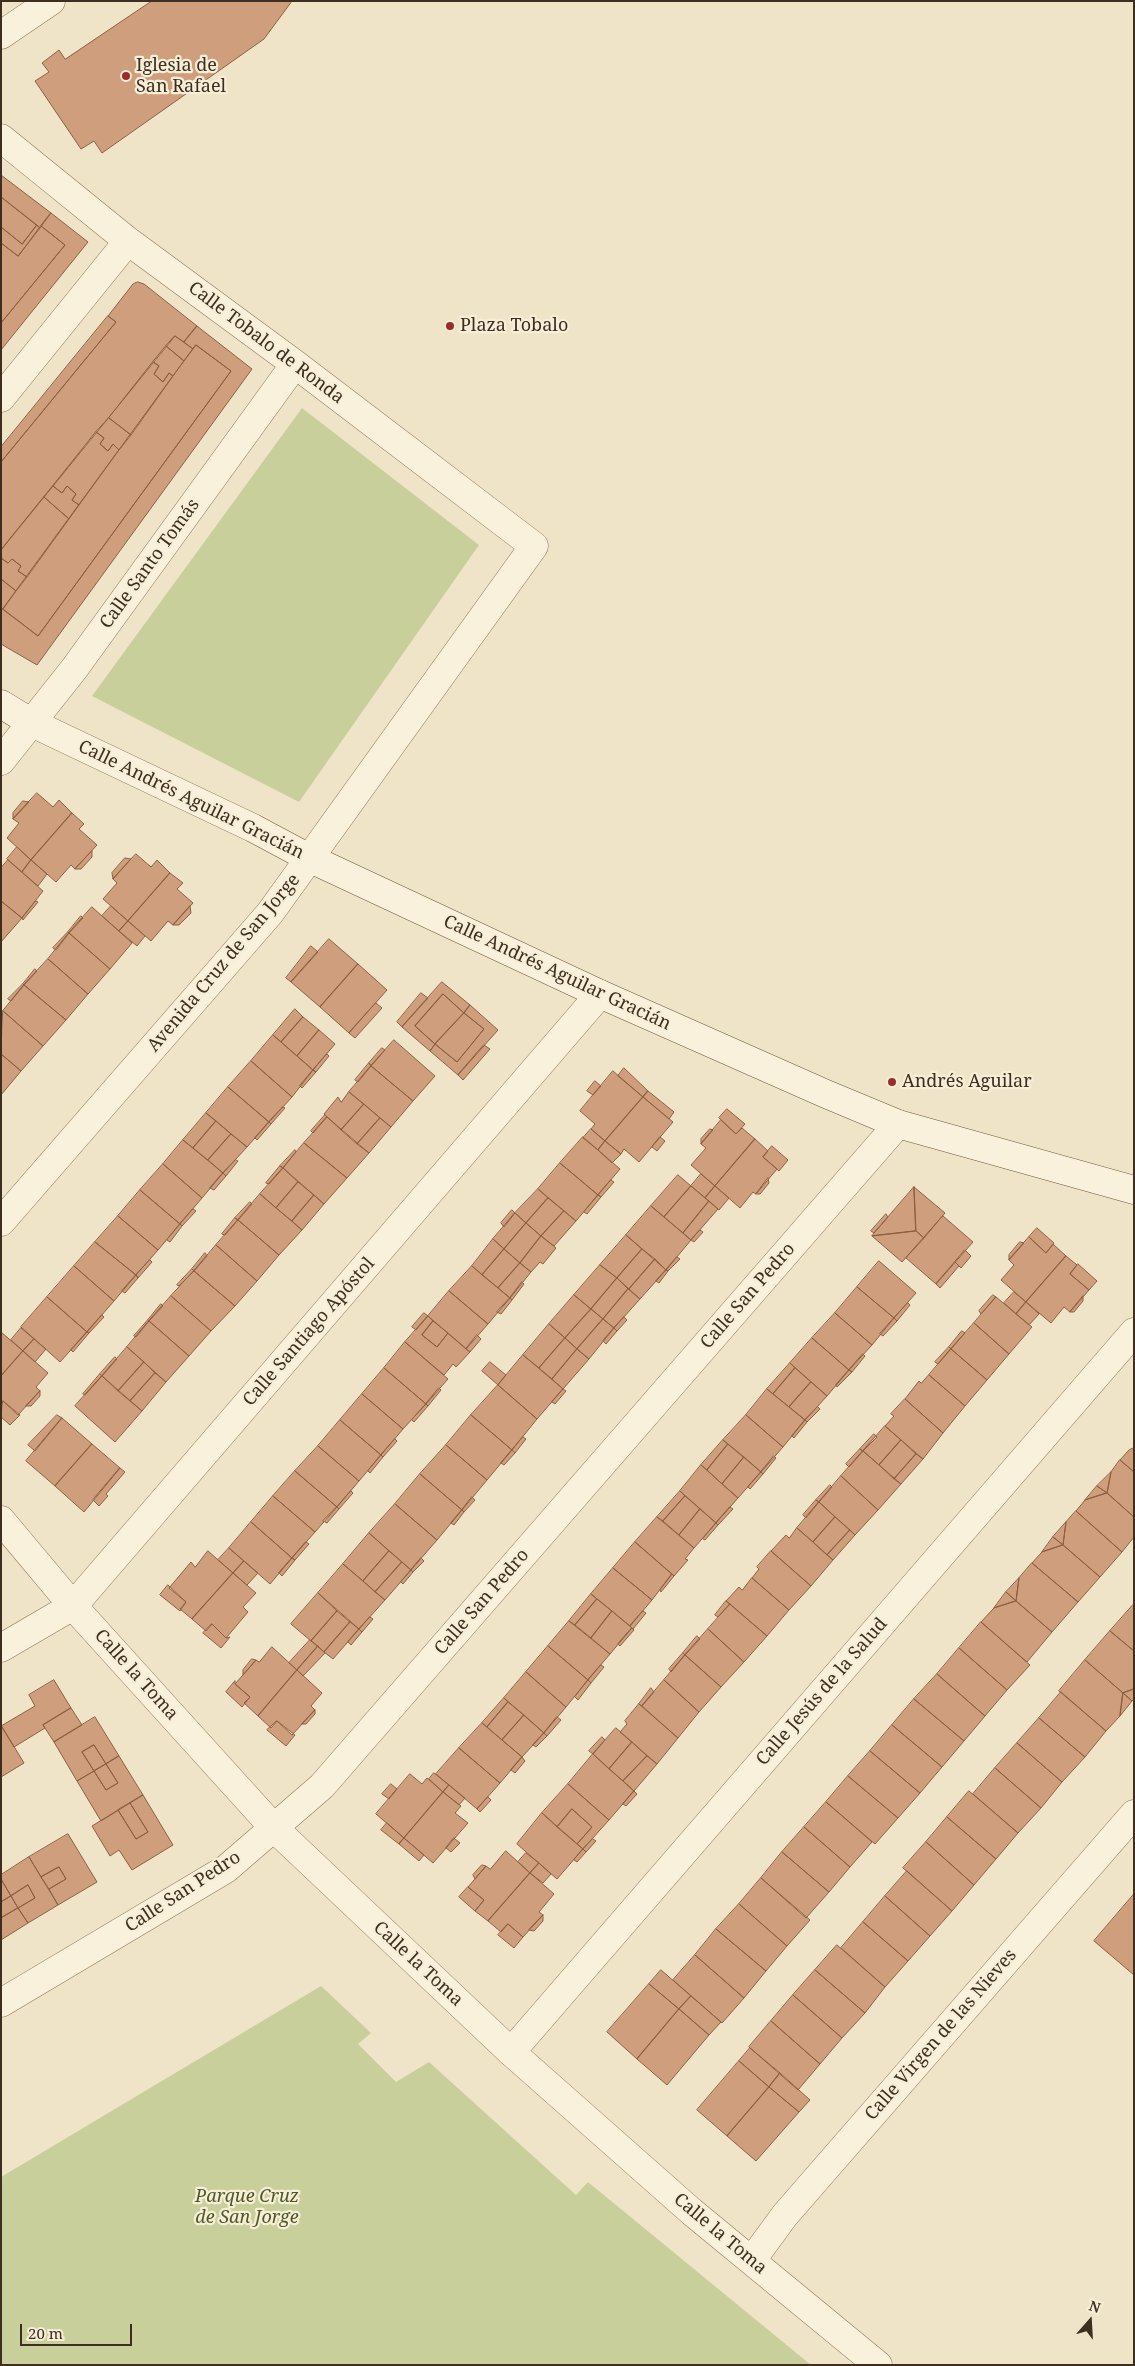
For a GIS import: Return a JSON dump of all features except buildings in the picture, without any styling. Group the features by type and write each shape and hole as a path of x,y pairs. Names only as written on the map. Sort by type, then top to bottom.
{"street":[{"path":"1,36 51,1"},
{"name":"Calle Tobalo de Ronda","path":"1,138 128,241 295,364 534,546"},
{"path":"1,398 128,241"},
{"name":"Calle Santo Tomás","path":"1,761 74,669 295,364"},
{"name":"Avenida Cruz de San Jorge","path":"1,1222 270,913 534,546"},
{"name":"Calle Andrés Aguilar Gracián","path":"1,704 32,723 253,828 310,859 600,994 898,1124 1134,1190"},
{"name":"Calle Santiago Apóstol","path":"1,1648 73,1606 600,994"},
{"name":"Calle San Pedro","path":"1,2003 226,1869 322,1786 898,1124"},
{"name":"Calle Jesús de la Salud","path":"511,2052 1134,1332"},
{"name":"Calle la Toma","path":"1,1520 73,1606 274,1828 511,2052 692,2212 878,2365"},
{"name":"Calle Virgen de las Nieves","path":"752,2260 785,2215 1134,1814"}],"green space":[{"path":"302,408 479,545 299,802 92,696"},
{"name":"Parque Cruz de San Jorge","path":"321,1986 371,2033 358,2044 396,2082 429,2062 576,2195 588,2182 811,2365 1,2365 1,2177"}],"place":[{"name":"Iglesia de San Rafael","path":"126,76"},
{"name":"Plaza Tobalo","path":"450,326"},
{"name":"Andrés Aguilar","path":"892,1082"}]}
